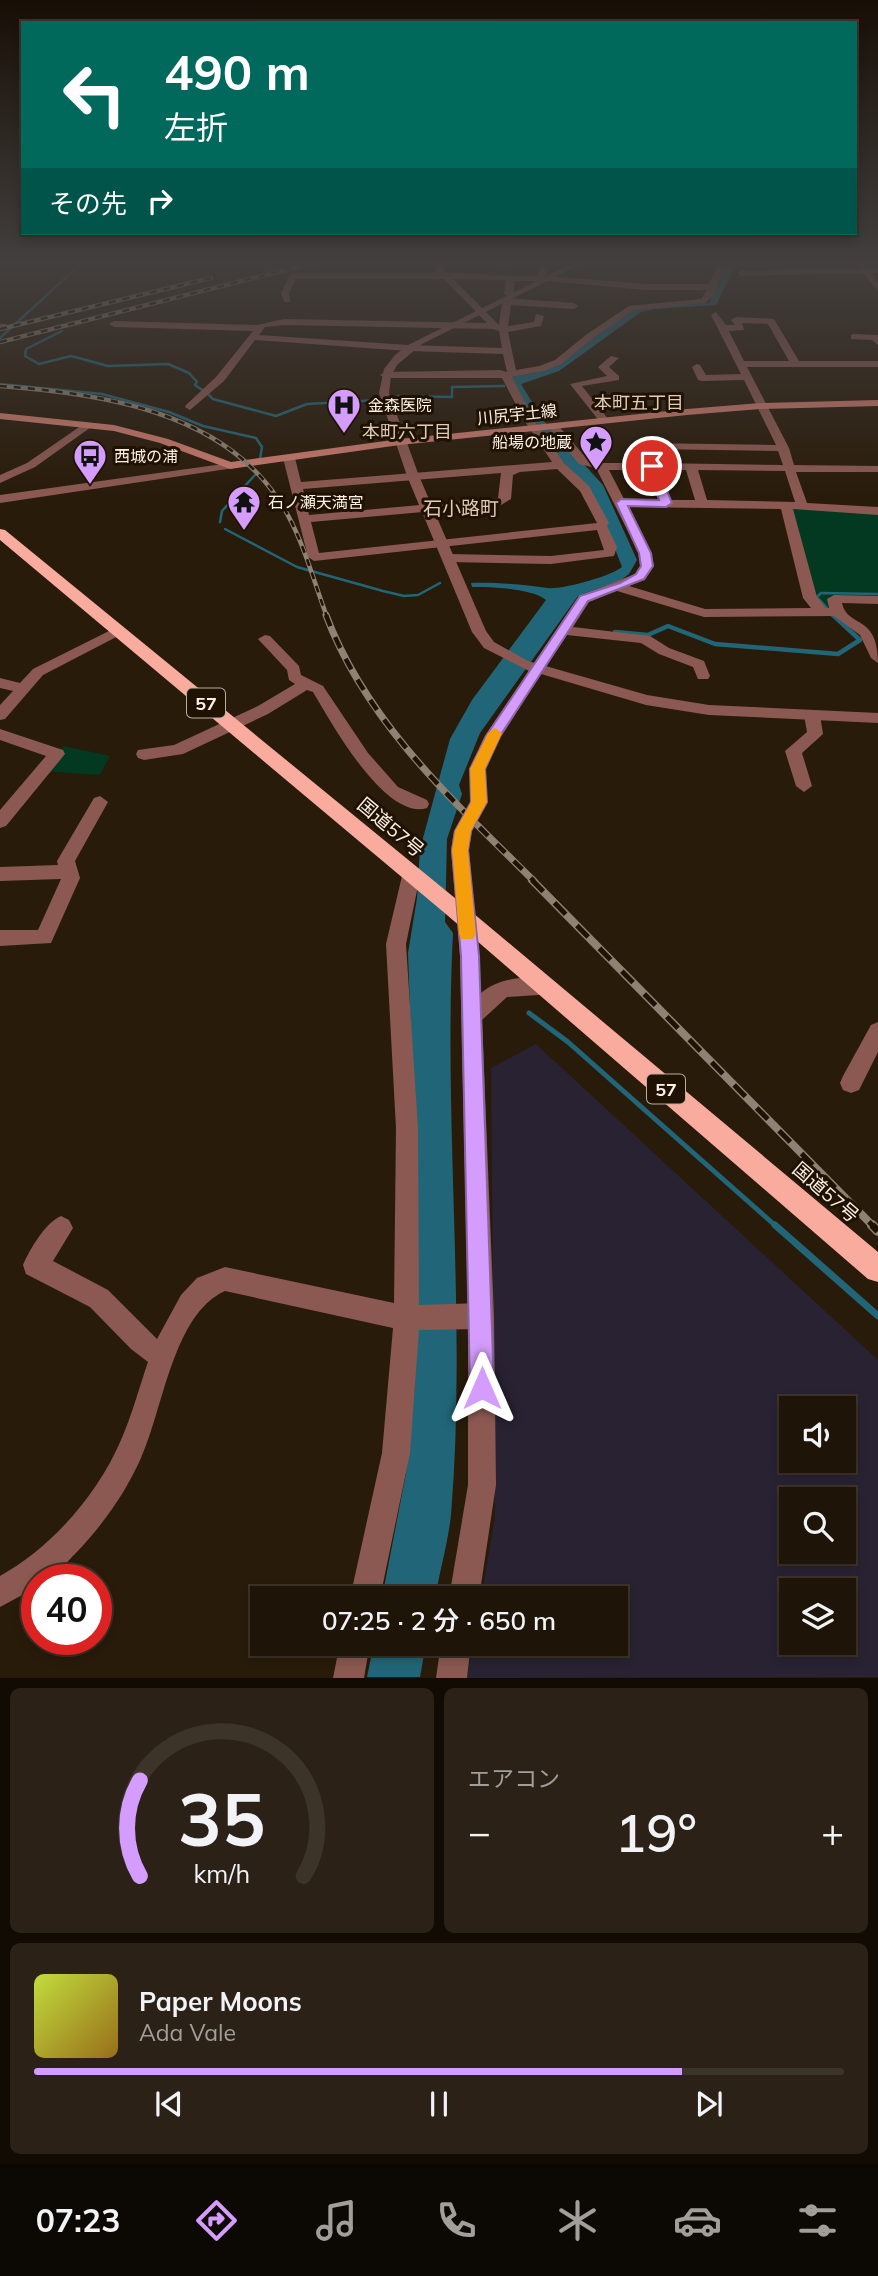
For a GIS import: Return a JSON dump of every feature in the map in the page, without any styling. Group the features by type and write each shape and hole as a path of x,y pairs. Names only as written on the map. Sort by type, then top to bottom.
{"highway":[{"name":"国道57号","path":"0,533 460,914 878,1269"}],"main road":[{"name":"川尻宇土線","path":"0,416 89,425 156,439 230,466 400,442 604,420 760,406 878,403"}],"street":[{"path":"190,407 220,379 252,338"},
{"path":"274,338 507,351"},
{"path":"428,338 396,359 385,375 384,393 413,476 479,632 489,645 505,656 530,666 623,695 689,708 878,718"},
{"path":"449,558 551,560 608,553 611,547 601,526 603,523 585,489 560,465 516,397 503,338"},
{"path":"385,375 509,375 541,369 558,362 587,338"},
{"path":"729,338 792,468 802,506"},
{"path":"781,338 796,364"},
{"path":"604,420 575,384 615,379 603,367 614,358"},
{"path":"741,364 878,364"},
{"path":"697,367 702,378 748,377"},
{"path":"516,397 532,396"},
{"path":"0,479 31,465 89,425"},
{"path":"551,426 583,462 601,466 878,469"},
{"path":"666,503 644,446 783,448"},
{"path":"289,458 314,556 601,526"},
{"path":"298,486 560,465"},
{"path":"0,499 230,466"},
{"path":"466,1586 482,1485 474,1316 470,956 460,914 460,850 463,831 479,802 478,769 530,666 563,631 584,598 640,577 647,566 645,553 601,466"},
{"path":"691,467 702,504"},
{"path":"305,519 501,501 505,499 507,473 516,469"},
{"path":"621,503 786,505 878,511"},
{"path":"786,505 810,598 866,633 878,658"},
{"path":"619,587 704,613 831,613"},
{"path":"831,613 834,598 878,600"},
{"path":"0,715 38,671 120,630"},
{"path":"563,631 645,639 664,651 699,664 703,676"},
{"path":"265,639 294,669 294,677 318,689 362,757 392,790 421,804"},
{"path":"0,683 22,688"},
{"path":"144,754 177,750 232,725 306,684"},
{"path":"804,786 793,751 815,734 812,715"},
{"path":"0,734 57,754 0,822"},
{"path":"0,938 44,938 71,878 66,861 100,802"},
{"path":"0,874 69,872"},
{"path":"368,1586 397,1453 408,1317 407,1128 396,944 411,876"},
{"path":"471,1017 490,994 509,986 547,988"},
{"path":"851,1083 878,1031"},
{"path":"61,1228 35,1265 96,1296 109,1306 150,1351 163,1356"},
{"path":"0,1592 20,1583 37,1570 98,1507 131,1450 149,1389 169,1339 191,1301 201,1292 222,1280 230,1279 314,1300 408,1317 474,1316"},
{"path":"348,1678 352,1656"},
{"path":"450,1678 454,1656"}],"shaded area":[{"path":"536,1044 878,1360 878,1677 467,1678 471,1656 628,1656 628,1586 483,1586 495,1517 491,1068"}],"green space":[{"path":"792,508 878,513 878,598 832,597 832,606 827,608 821,605 814,596"},
{"path":"64,746 110,756 100,775 43,771"}],"water":[{"path":"592,338 604,338 559,371 521,384 543,420 603,485 637,560 629,574 621,580 578,596 480,733 459,785 462,794 447,839 445,922 453,933 451,1078 457,1369 451,1515 437,1586 384,1586 406,1473 415,1383 415,1153 408,953 417,898 420,849 450,739 472,700 546,600 521,591 472,587 471,583 555,588 598,578 622,567 601,512 586,485 561,460 510,384 511,377 535,373 556,364"},
{"path":"371,1656 424,1656 420,1677 367,1677"}],"waterway":[{"path":"47,338 26,349 25,356 39,364 71,356 108,366 168,364 189,373 197,382 195,385 204,391"},
{"path":"0,384 102,394 169,412 203,426 256,438 262,447 260,459"},
{"path":"398,396 452,397 452,387 504,386"},
{"path":"208,394 213,399 276,416 307,404 378,400"},
{"path":"220,522 222,511 255,475"},
{"path":"225,529 297,567 383,591 404,596 418,595 440,583"},
{"path":"827,608 817,597 821,593 878,594"},
{"path":"615,632 648,635 668,626 715,644 838,654 860,640 833,615"},
{"path":"529,1013 568,1042 777,1227"},
{"path":"775,1225 878,1316"}],"railway":[{"path":"0,342 15,338"},
{"path":"0,386 115,401 190,426 223,445 253,469 286,512 300,541 327,617"},
{"path":"326,615 343,654 388,725 473,821 534,881"},
{"path":"532,880 874,1227"},
{"path":"874,1227 878,1231"}],"slow traffic":[{"path":"467,934 460,850 463,831 479,802 478,769 495,733"}],"place":[{"name":"金森医院","path":"344,435"},
{"name":"船場の地蔵","path":"596,472"},
{"name":"西城の浦","path":"90,486"},
{"name":"石ノ瀬天満宮","path":"244,532"}],"district":[{"name":"本町五丁目","path":"639,402"},
{"name":"本町六丁目","path":"407,431"},
{"name":"石小路町","path":"461,508"}],"route":[{"path":"482,1388 470,956 460,850 463,831 479,802 478,769 493,736 584,598 640,577 647,566 645,553 621,503 666,503 652,466"}]}
